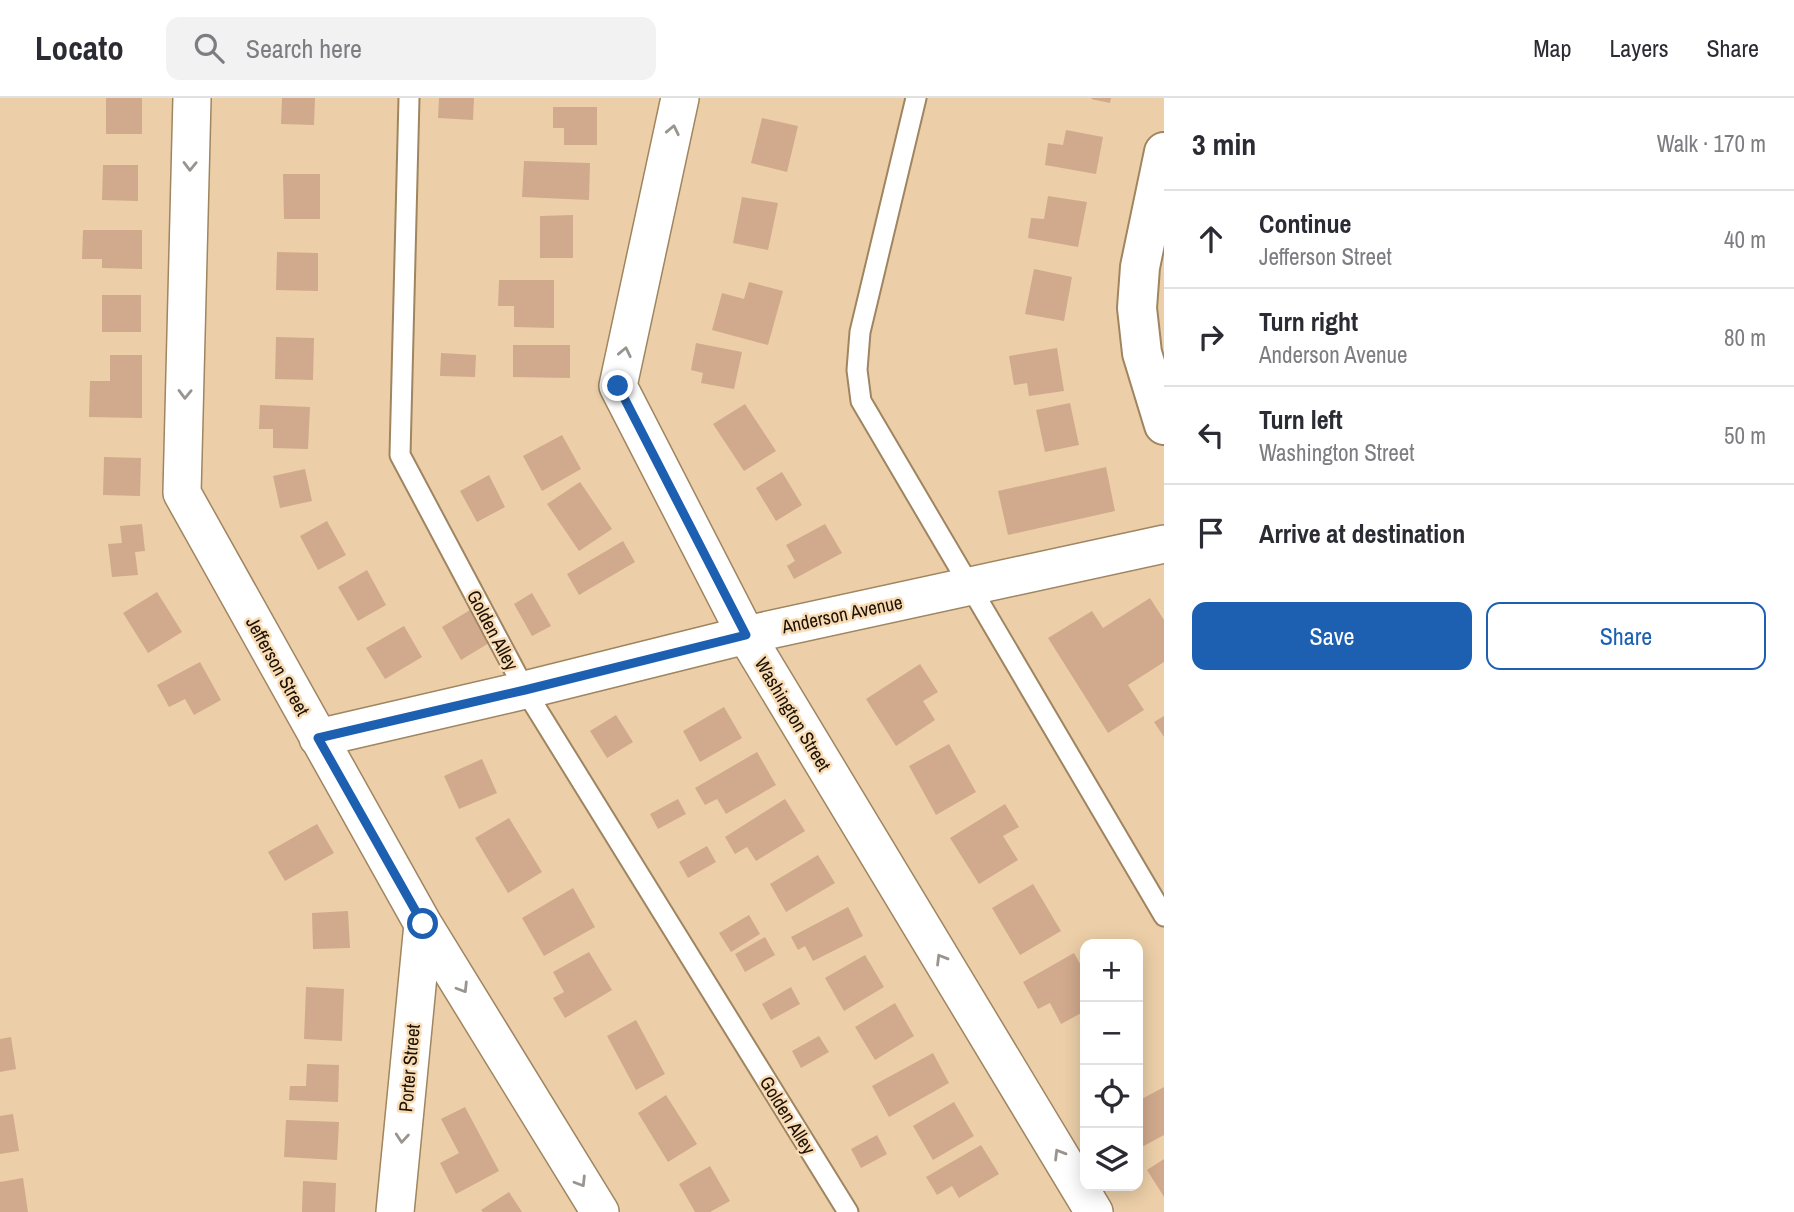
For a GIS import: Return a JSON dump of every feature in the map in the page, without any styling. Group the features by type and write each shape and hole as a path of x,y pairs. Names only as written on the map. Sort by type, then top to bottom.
{"main road":[{"path":"1164,152 1140,267 1137,308 1142,353 1164,425"}],"street":[{"name":"Jefferson Street","path":"192,98 182,493 423,924 600,1212"},
{"name":"Washington Street","path":"680,98 618,386 746,635 1094,1212"},
{"name":"Anderson Avenue","path":"318,738 746,635 1164,544"},
{"name":"Porter Street","path":"395,1212 423,924"}],"lane":[{"name":"Golden Alley","path":"409,98 400,455 525,690 848,1212"},
{"path":"916,98 860,332 857,370 861,401 1164,916"}],"building":[{"path":"106,98 142,98 142,134 106,134"},
{"path":"282,98 315,98 314,125 281,124"},
{"path":"439,98 474,98 473,120 438,118"},
{"path":"1092,98 1111,98 1110,103"},
{"path":"553,107 597,107 597,145 564,145 564,128 553,128"},
{"path":"762,118 798,126 787,172 751,163"},
{"path":"1066,130 1103,137 1096,174 1045,165 1048,143 1063,145"},
{"path":"524,161 590,163 589,200 522,197"},
{"path":"103,165 138,165 138,201 102,200"},
{"path":"283,174 320,174 320,219 284,219"},
{"path":"1048,196 1087,202 1078,247 1028,238 1031,218 1044,219"},
{"path":"742,197 778,203 768,250 733,243"},
{"path":"573,215 573,258 540,258 540,216"},
{"path":"83,230 142,230 142,269 102,268 102,259 82,259"},
{"path":"277,252 318,253 318,291 276,290"},
{"path":"1034,269 1072,277 1064,321 1025,314"},
{"path":"499,280 554,280 554,328 514,327 514,306 498,306"},
{"path":"749,282 783,291 768,345 712,330 722,293 744,299"},
{"path":"102,295 141,295 141,332 102,332"},
{"path":"276,337 314,338 313,380 275,379"},
{"path":"696,343 742,352 734,389 701,383 703,373 691,370"},
{"path":"513,345 570,345 570,378 513,377"},
{"path":"1057,348 1064,391 1029,396 1027,383 1014,385 1009,356"},
{"path":"441,353 476,355 475,377 440,376"},
{"path":"110,355 142,355 142,418 89,417 90,381 110,381"},
{"path":"1070,403 1079,445 1045,452 1036,410"},
{"path":"745,404 776,451 744,471 713,424"},
{"path":"260,405 310,407 308,449 273,448 273,429 259,429"},
{"path":"562,435 581,469 542,491 523,456"},
{"path":"104,457 141,458 140,496 103,495"},
{"path":"1106,467 1115,511 1008,535 998,491"},
{"path":"305,469 312,501 280,508 273,476"},
{"path":"782,472 802,505 776,521 756,488"},
{"path":"489,475 505,507 477,522 460,491"},
{"path":"580,482 612,529 579,551 547,504"},
{"path":"327,521 346,555 318,570 300,536"},
{"path":"142,524 145,551 135,552 138,575 112,577 108,544 122,543 120,526"},
{"path":"825,524 842,553 794,579 787,566 795,561 786,545"},
{"path":"623,541 635,562 579,595 567,574"},
{"path":"367,570 386,605 358,621 338,587"},
{"path":"157,592 182,632 148,653 123,613"},
{"path":"532,593 551,626 532,636 514,604"},
{"path":"1150,598 1164,620 1164,662 1128,685 1144,710 1108,733 1048,638 1092,611 1103,628"},
{"path":"470,610 489,643 461,660 442,627"},
{"path":"404,626 422,657 385,679 366,648"},
{"path":"200,662 221,700 194,715 185,699 169,707 157,685"},
{"path":"920,664 938,692 923,701 935,720 896,746 866,699"},
{"path":"724,707 742,738 700,762 683,731"},
{"path":"616,715 633,742 607,758 590,731"},
{"path":"1164,716 1164,737 1154,722"},
{"path":"949,744 976,792 936,815 909,766"},
{"path":"757,752 776,785 726,814 717,799 705,805 695,788"},
{"path":"482,759 497,793 459,809 444,776"},
{"path":"678,799 686,814 658,829 650,814"},
{"path":"785,799 805,831 756,861 747,847 735,854 725,837"},
{"path":"1005,804 1019,827 1003,836 1018,860 979,884 950,838"},
{"path":"509,818 542,872 508,893 475,838"},
{"path":"317,824 334,853 285,881 268,852"},
{"path":"707,846 716,862 688,878 679,862"},
{"path":"818,855 835,883 786,912 770,884"},
{"path":"1033,884 1061,931 1020,955 992,908"},
{"path":"573,888 595,927 544,956 522,918"},
{"path":"848,907 863,936 813,961 805,946 798,950 791,937"},
{"path":"348,911 350,948 313,949 312,913"},
{"path":"749,915 760,934 731,952 719,933"},
{"path":"765,937 775,955 745,972 735,954"},
{"path":"589,952 612,990 565,1018 553,998 564,992 553,972"},
{"path":"1074,953 1080,964 1080,1014 1061,1024 1050,1003 1038,1009 1023,982"},
{"path":"865,955 884,987 844,1011 825,978"},
{"path":"306,987 344,989 342,1041 304,1039"},
{"path":"791,987 800,1004 771,1020 762,1004"},
{"path":"895,1003 914,1036 875,1060 855,1027"},
{"path":"636,1020 665,1074 636,1090 607,1036"},
{"path":"819,1036 829,1052 801,1068 792,1051"},
{"path":"11,1037 16,1069 0,1072 0,1039"},
{"path":"933,1053 949,1083 889,1117 872,1086"},
{"path":"307,1064 339,1065 338,1102 289,1100 290,1086 306,1086"},
{"path":"1164,1087 1164,1135 1143,1146 1143,1128 1143,1098"},
{"path":"666,1095 697,1144 668,1162 638,1113"},
{"path":"954,1102 974,1136 933,1160 913,1126"},
{"path":"465,1107 499,1171 456,1194 440,1163 459,1153 441,1119"},
{"path":"13,1114 19,1151 0,1154 0,1116"},
{"path":"286,1120 339,1122 337,1160 284,1157"},
{"path":"877,1135 887,1154 861,1168 851,1149"},
{"path":"981,1145 999,1174 959,1198 952,1186 937,1195 926,1177"},
{"path":"1164,1159 1164,1197 1147,1170"},
{"path":"710,1166 730,1201 710,1212 695,1212 679,1184"},
{"path":"23,1178 28,1212 0,1212 0,1182"},
{"path":"303,1181 336,1183 335,1212 302,1212"},
{"path":"509,1192 522,1212 481,1210"}],"route":[{"path":"423,924 318,738 746,635 618,386"}]}
